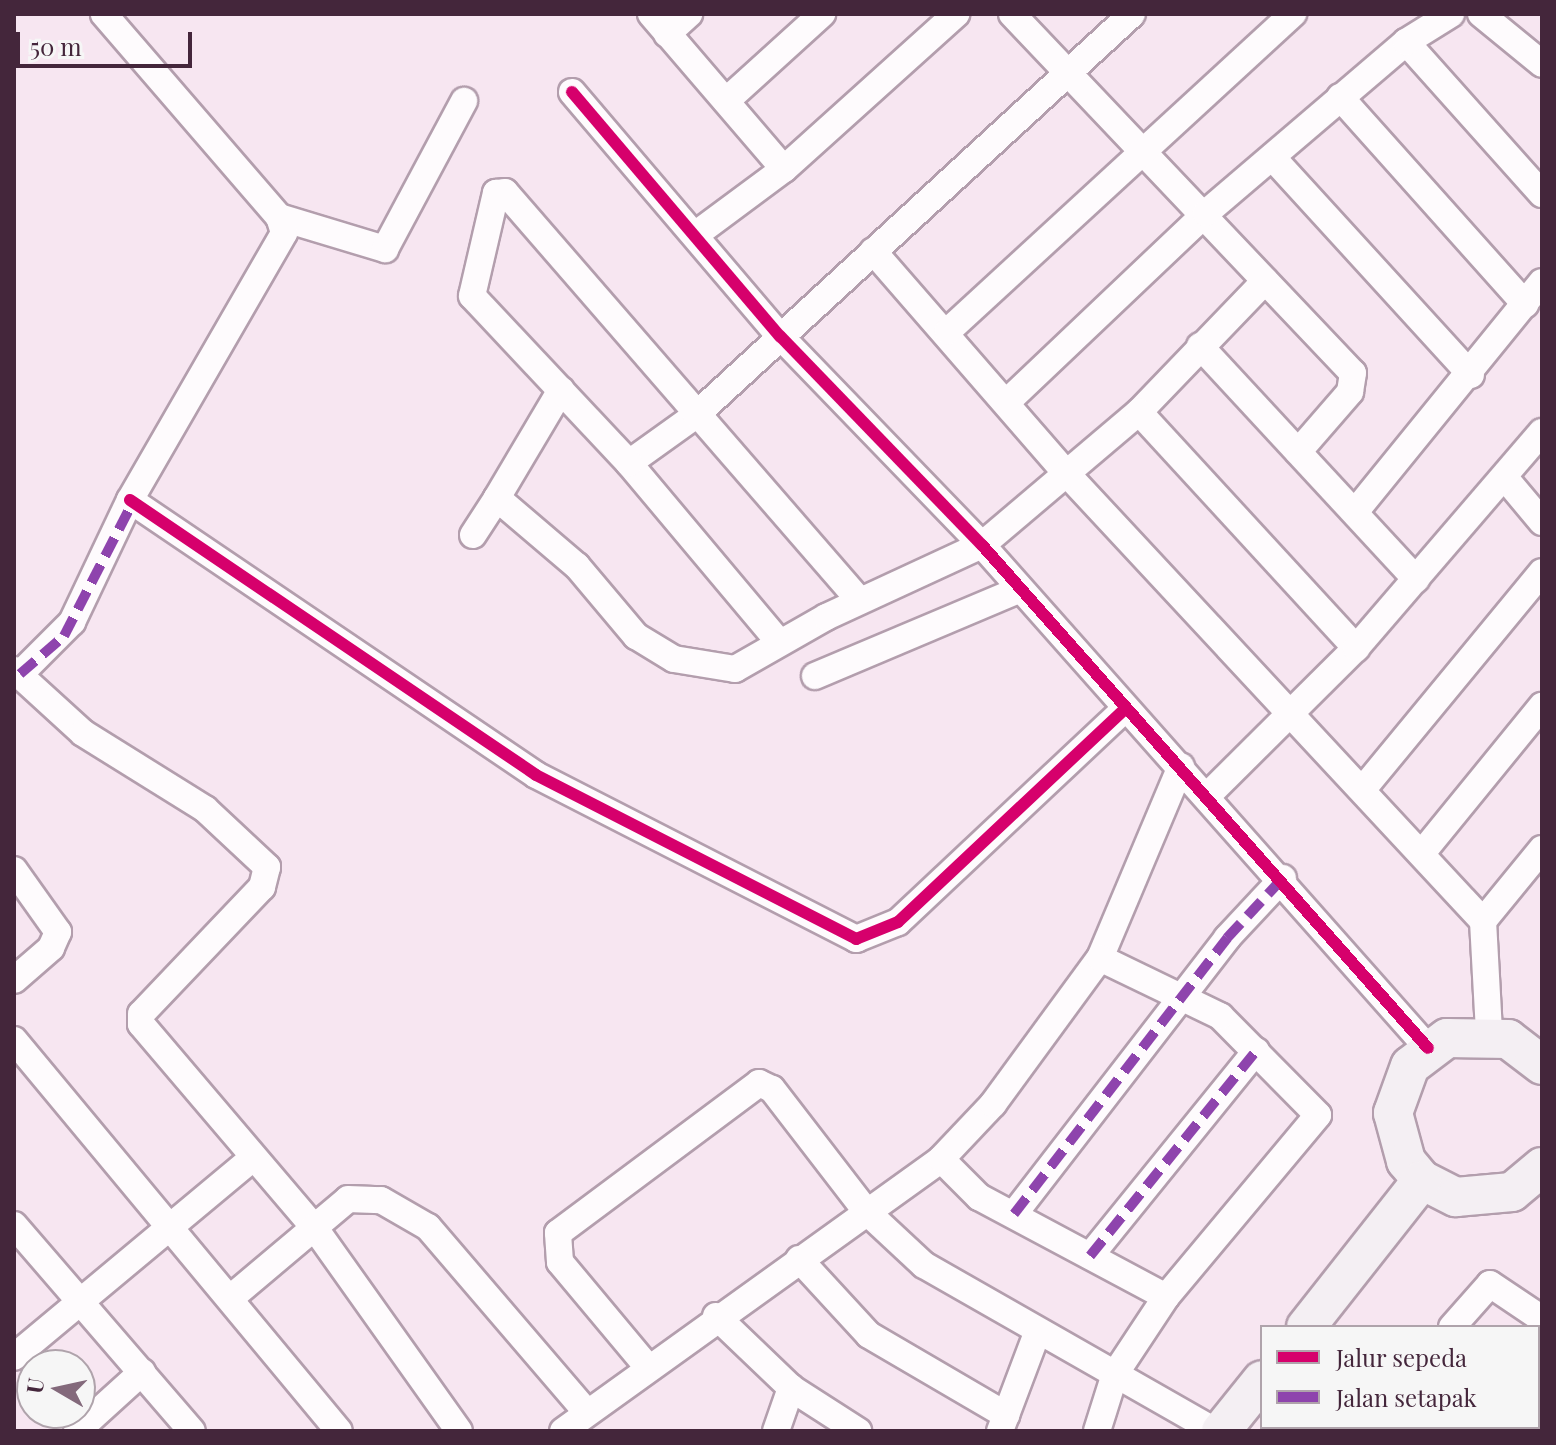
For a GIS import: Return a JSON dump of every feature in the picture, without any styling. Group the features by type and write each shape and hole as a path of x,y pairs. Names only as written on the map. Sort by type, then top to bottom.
{"street":[{"path":"104,14 279,217 283,239 130,500 64,636 17,672 83,733 205,809 267,867 262,887 140,1019 252,1159 314,1227 459,1431"},
{"path":"689,14 659,24 784,169"},
{"path":"726,101 822,14"},
{"path":"695,235 784,169 956,14"},
{"path":"1012,14 1206,213 1265,281 1353,373 1350,392 1298,452"},
{"path":"629,463 696,415 1132,14"},
{"path":"948,331 1293,14"},
{"path":"1009,400 1206,213 1406,42 1451,14"},
{"path":"1481,14 1542,64"},
{"path":"1406,42 1542,194"},
{"path":"572,92 780,336 982,545 1016,591 1283,878 1428,1048"},
{"path":"1340,97 1525,304"},
{"path":"279,217 385,249 464,101"},
{"path":"1272,157 1471,375"},
{"path":"779,642 629,463 470,291 499,191 859,600"},
{"path":"873,251 1009,400 1068,475 1483,921 1489,1033"},
{"path":"497,498 577,566 659,651 735,669 859,600 982,545 1139,412 1265,281"},
{"path":"1355,512 1471,375 1542,282"},
{"path":"1200,346 1416,579"},
{"path":"473,535 561,390"},
{"path":"1139,412 1356,648"},
{"path":"1208,795 1356,648 1506,479 1542,432"},
{"path":"1506,479 1542,522"},
{"path":"130,500 536,775 856,939 898,922 1124,710"},
{"path":"1363,789 1542,572"},
{"path":"815,676 1016,591"},
{"path":"1422,853 1542,706"},
{"path":"563,1431 585,1410 646,1365 941,1159 993,1104 1100,958 1181,766"},
{"path":"1483,921 1542,849"},
{"path":"14,870 58,932 51,948 14,980"},
{"path":"1014,1214 1183,998 1283,878"},
{"path":"1097,1431 1115,1374 1166,1297 1318,1115 1220,1016 1100,958"},
{"path":"1541,1061 1489,1033 1468,1033 1428,1048 1404,1077 1393,1113 1401,1150 1422,1180 1475,1200 1512,1192 1542,1168"},
{"path":"14,1040 233,1296 339,1431"},
{"path":"1090,1256 1256,1051"},
{"path":"646,1365 560,1262 554,1241 753,1084 772,1089 866,1211 924,1265 1037,1333 1218,1431 1260,1382"},
{"path":"14,1357 252,1159"},
{"path":"941,1159 979,1197 1166,1297"},
{"path":"1308,1325 1422,1180"},
{"path":"233,1296 357,1194 406,1211 585,1410"},
{"path":"15,1227 192,1431"},
{"path":"799,1259 869,1335 1003,1423 1037,1333"},
{"path":"1454,1325 1490,1284 1542,1319"},
{"path":"716,1316 791,1388 858,1431"},
{"path":"77,1431 142,1372"},
{"path":"776,1431 791,1388"}],"marked path":[{"path":"20,674 64,636 133,502"},
{"path":"1014,1214 1227,938 1283,878"},
{"path":"1090,1256 1256,1051"}],"cycle path":[{"path":"572,92 780,336 982,545 1428,1048"},
{"path":"130,500 536,775 856,939 898,922 1124,710"}]}
